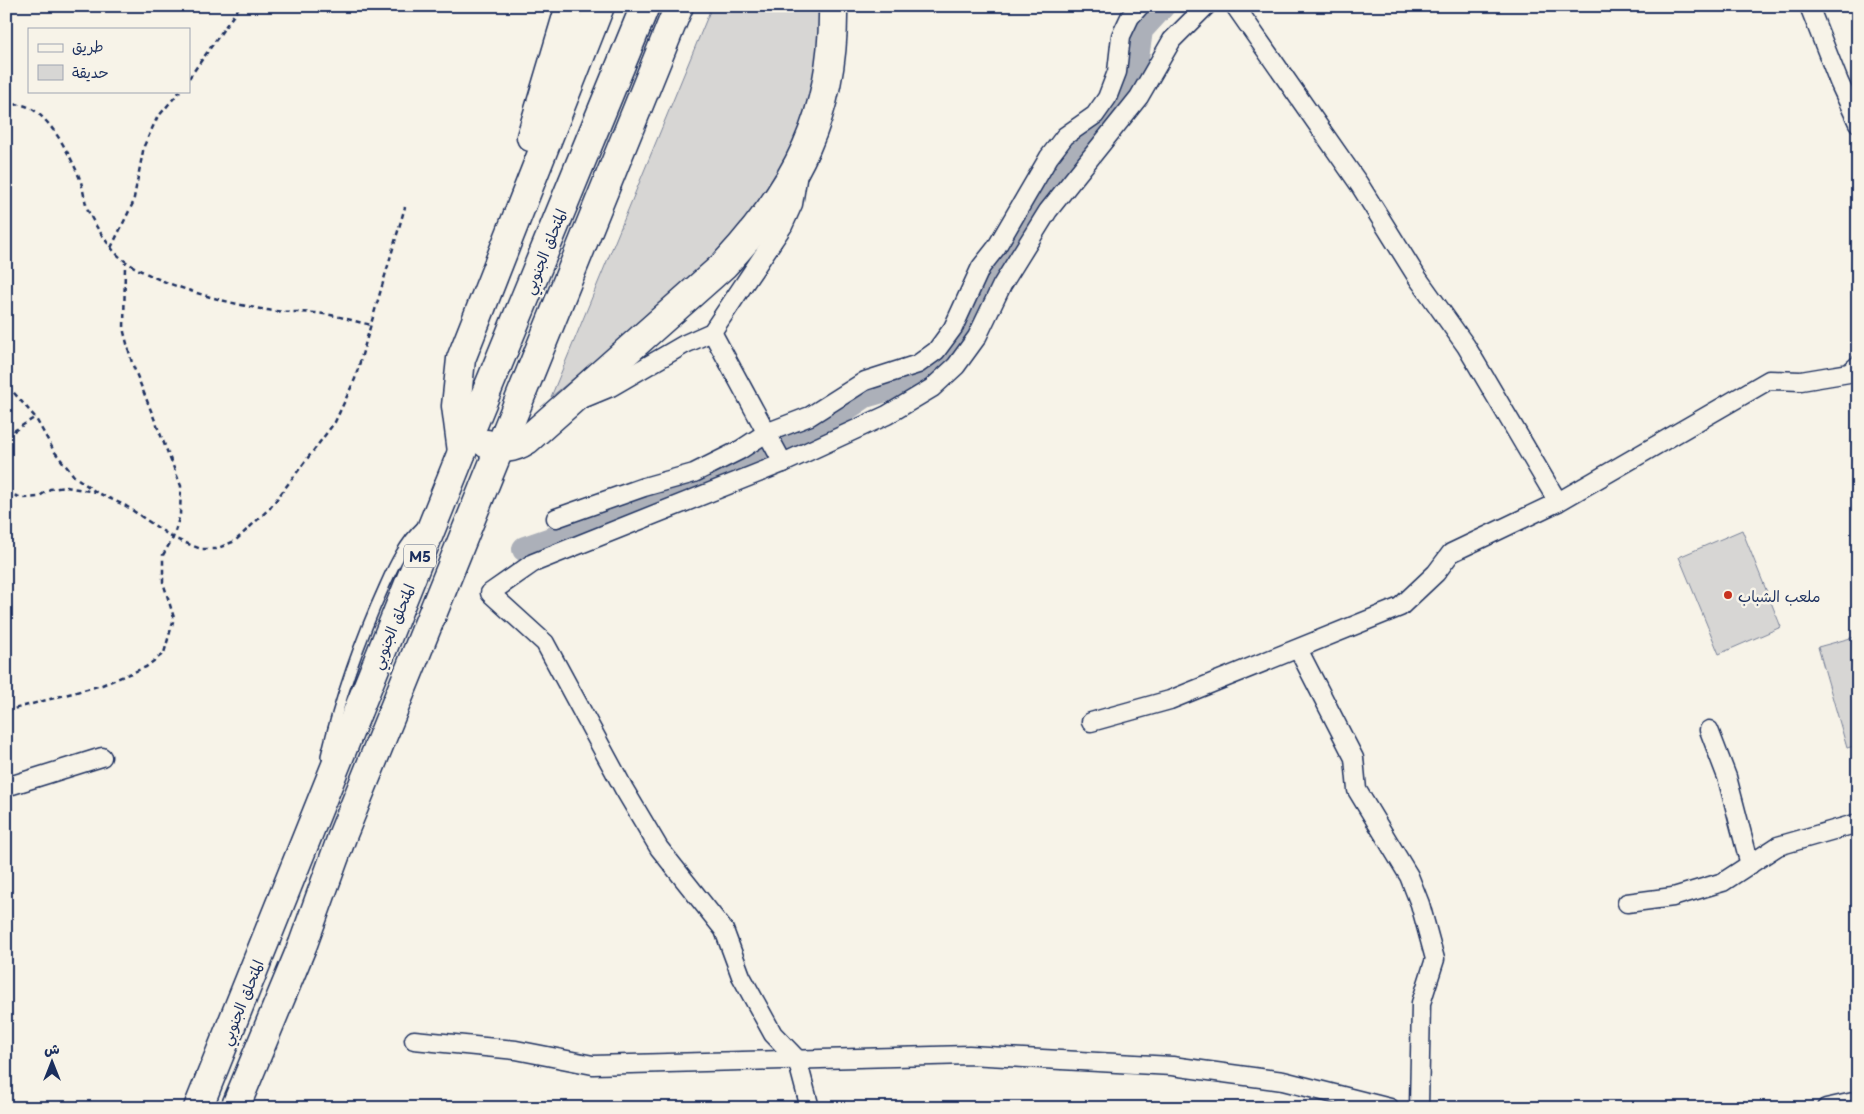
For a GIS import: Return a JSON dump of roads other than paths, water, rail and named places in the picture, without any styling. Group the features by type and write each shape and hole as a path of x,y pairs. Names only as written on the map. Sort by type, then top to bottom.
{"highway":[{"path":"518,210 529,142 570,6"},
{"path":"600,6 460,359 456,406 465,444 500,448 519,446 724,265 750,237 781,197 798,166 817,123 831,60 833,6"},
{"name":"المتحلق الجنوبي","path":"198,1108 465,444 645,6"},
{"name":"M5","path":"235,1108 303,944 343,834 679,6"}],"street":[{"path":"556,518 644,487 694,473 740,450 766,433 810,416 865,381 918,364 936,352 954,328 981,267 1001,239 1049,157 1065,136 1095,115 1107,98 1117,72 1121,36 1130,17 1140,6"},
{"path":"810,1108 797,1059 772,1034 742,976 724,930 659,848 624,789 545,643 490,593 533,563 784,463 887,415 932,388 956,366 977,337 1002,285 1048,211 1139,97 1172,40 1206,6"},
{"path":"1234,6 1359,184 1416,276 1466,346 1558,502"},
{"path":"1809,6 1839,82 1858,123"},
{"path":"568,403 611,387 685,344 712,332 784,226 796,191 798,166"},
{"path":"712,332 784,463"},
{"path":"1090,722 1170,700 1400,607 1436,573 1451,554 1558,502 1769,380 1800,381 1849,373 1858,365"},
{"path":"1298,649 1354,758 1357,790 1409,876 1420,904 1435,960 1421,1002 1419,1108"},
{"path":"1709,730 1727,777 1750,865"},
{"path":"6,787 102,757"},
{"path":"1627,903 1673,897 1723,882 1778,846 1858,823"},
{"path":"414,1040 516,1050 593,1065 969,1055 1172,1066 1283,1081 1390,1108"},
{"path":"1826,1108 1858,1101"}],"lane":[{"path":"314,820 324,766 351,669 376,605 408,542 418,530 436,517"}],"waterway":[{"path":"525,549 574,532 649,501 693,490 821,425 865,395 900,385 941,364 968,325 985,284 1003,250 1035,209 1065,157 1099,132 1119,108 1134,73 1140,30 1162,6"}],"place":[{"name":"ملعب الشباب","path":"1728,595"}]}
